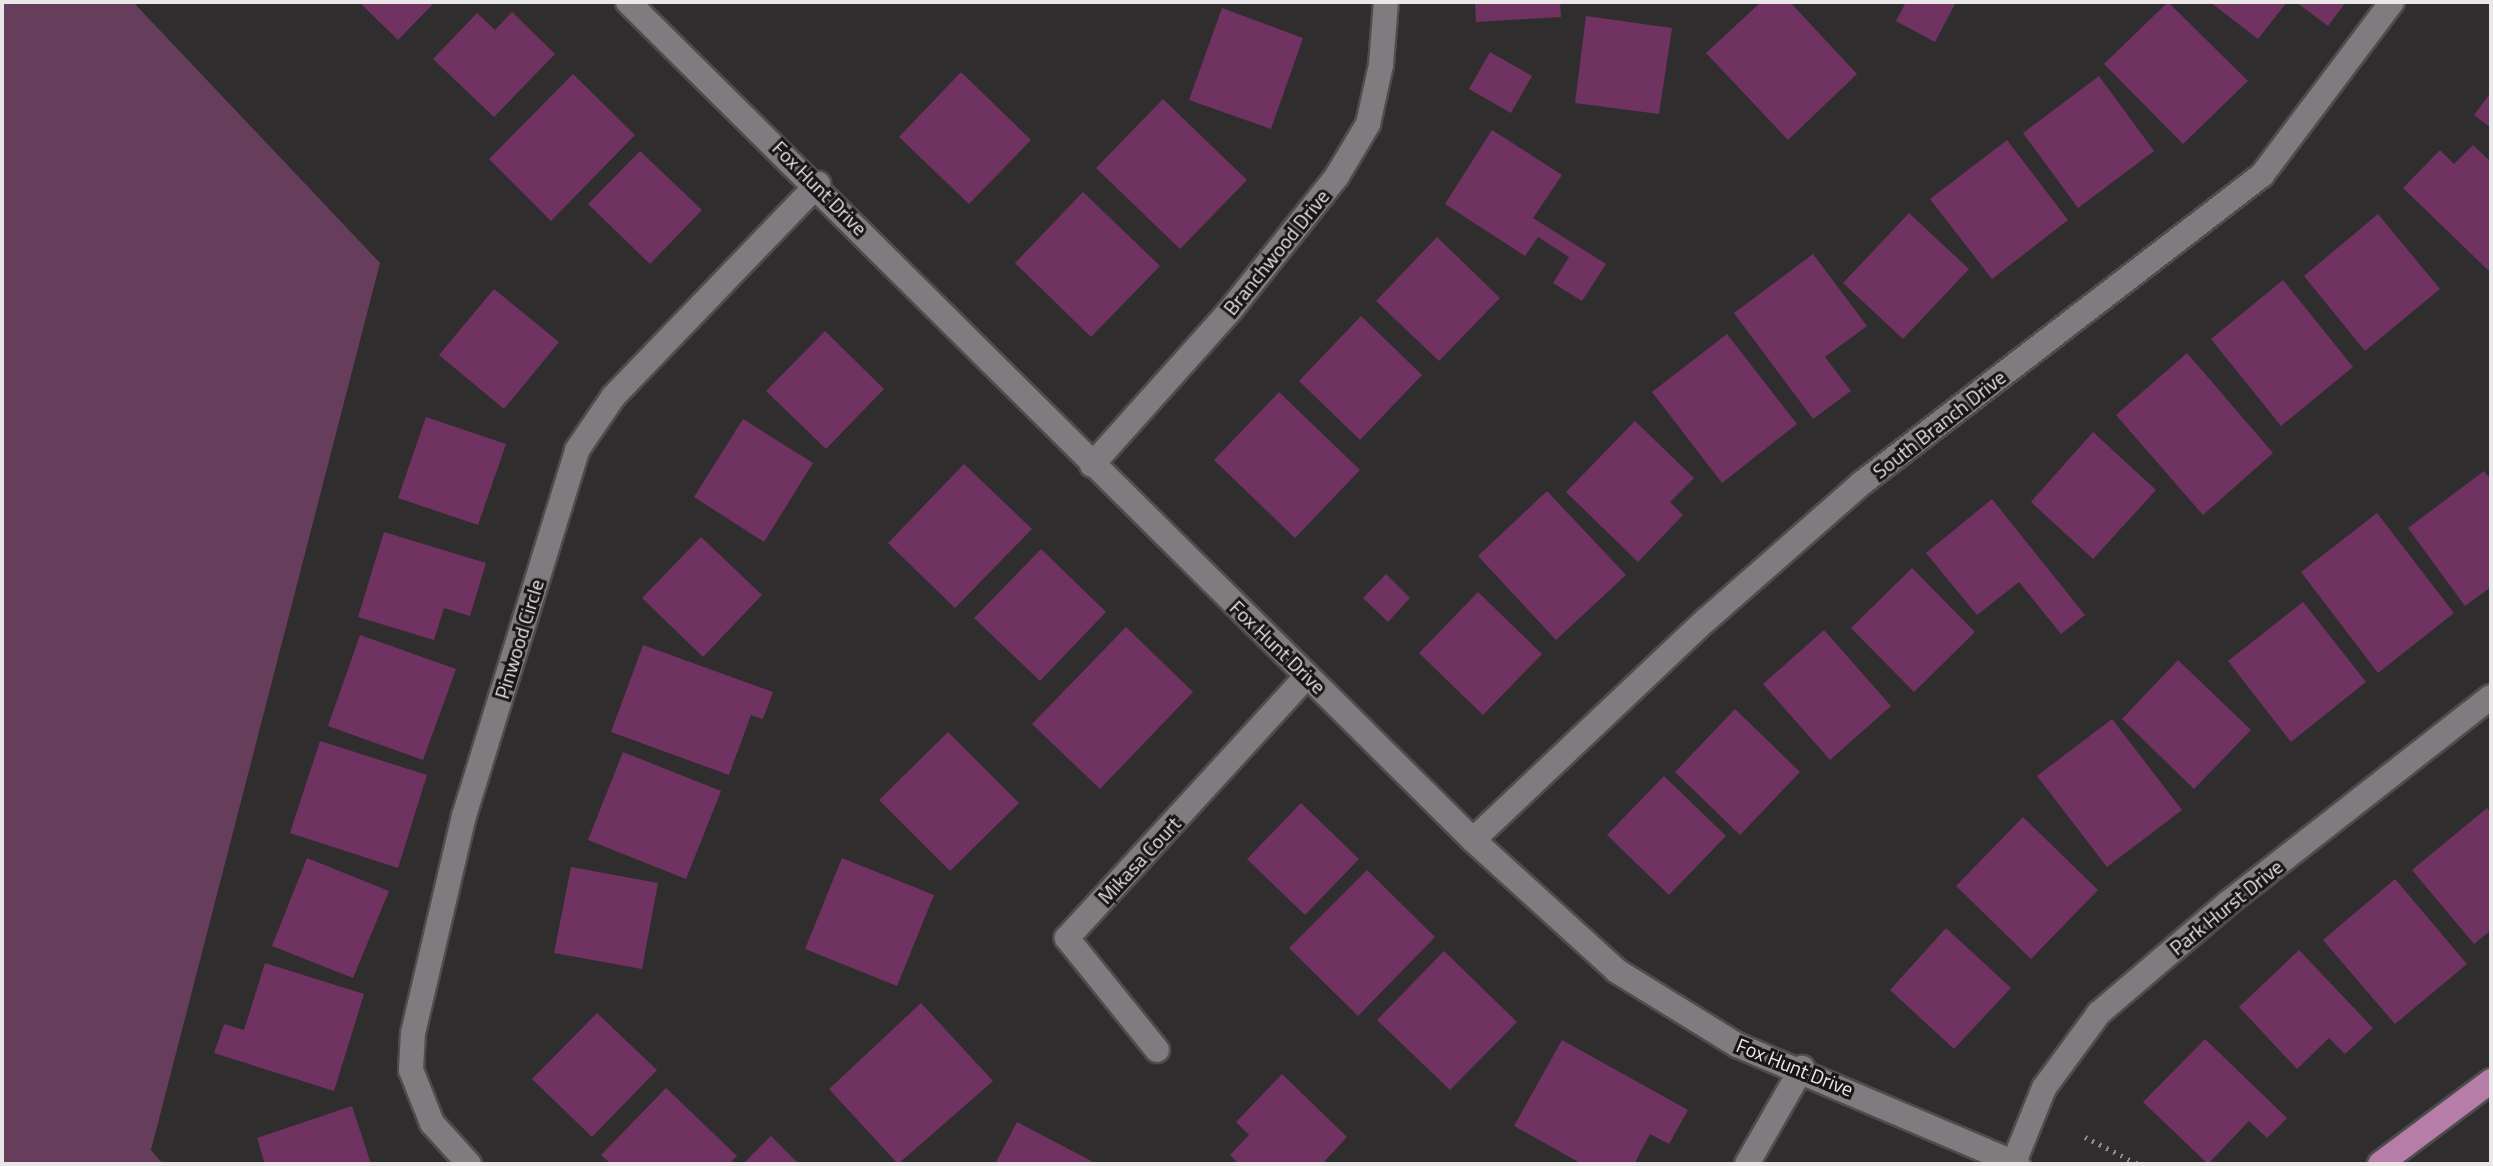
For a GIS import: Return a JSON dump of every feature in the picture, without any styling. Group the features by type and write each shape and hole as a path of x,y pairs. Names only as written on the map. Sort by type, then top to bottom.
{"main road":[{"path":"2380,1164 2491,1081"}],"street":[{"name":"Fox Hunt Drive","path":"628,2 818,184 1092,465 1473,840 1617,971 1737,1045 1802,1068 2016,1163"},
{"name":"Branchwood Drive","path":"1092,465 1229,312 1337,176 1368,124 1381,65 1386,2"},
{"name":"South Branch Drive","path":"1473,840 1706,620 1862,483 2262,175 2392,2"},
{"name":"Pinwood Circle","path":"469,1164 432,1123 411,1070 413,1033 464,816 577,450 613,397 818,184"},
{"name":"Mikasa Court","path":"1157,1050 1067,938 1307,676"},
{"name":"Park Hurst Drive","path":"2016,1163 2044,1088 2099,1013 2228,903 2491,697"},
{"path":"1747,1164 1802,1068"}],"path":[{"path":"2085,1137 2138,1164"}],"shaded area":[{"path":"2,2 133,2 380,263 151,1150 163,1164 2,1164"}],"building":[{"path":"359,2 435,2 398,40"},
{"path":"1475,2 1560,2 1561,17 1476,22"},
{"path":"1761,2 1790,2 1857,74 1788,140 1706,53"},
{"path":"1906,2 1956,2 1935,42 1896,21"},
{"path":"2168,2 2248,81 2183,144 2104,64"},
{"path":"2210,2 2287,2 2258,39"},
{"path":"2296,2 2346,2 2328,26"},
{"path":"1222,8 1303,38 1271,129 1189,100"},
{"path":"512,12 555,54 494,117 433,59 477,13 495,30"},
{"path":"1586,16 1672,28 1659,114 1575,103"},
{"path":"1490,52 1532,76 1511,113 1469,89"},
{"path":"961,72 1031,140 969,204 899,137"},
{"path":"573,74 635,135 551,221 489,159"},
{"path":"2099,76 2154,151 2078,208 2023,133"},
{"path":"2491,92 2491,128 2474,115"},
{"path":"1163,99 1247,180 1180,249 1096,168"},
{"path":"1492,130 1562,175 1533,218 1606,264 1582,301 1553,283 1569,257 1538,237 1525,256 1445,204"},
{"path":"2007,140 2068,220 1992,279 1930,199"},
{"path":"2473,145 2491,162 2491,273 2403,188 2440,150 2454,164"},
{"path":"640,151 702,210 650,264 588,204"},
{"path":"1083,192 1160,266 1091,337 1015,263"},
{"path":"1909,213 1969,269 1903,339 1843,283"},
{"path":"2378,214 2440,289 2365,351 2304,276"},
{"path":"1437,237 1500,298 1439,361 1376,301"},
{"path":"1813,254 1867,326 1825,357 1851,391 1813,419 1734,313"},
{"path":"2283,280 2353,367 2281,426 2211,339"},
{"path":"494,289 559,342 504,409 439,355"},
{"path":"1361,316 1422,375 1360,440 1299,381"},
{"path":"825,331 884,389 826,449 766,391"},
{"path":"1727,334 1797,424 1722,483 1652,392"},
{"path":"2187,353 2273,453 2203,515 2116,415"},
{"path":"1279,392 1360,470 1295,538 1214,460"},
{"path":"426,417 506,444 478,525 398,498"},
{"path":"743,419 813,463 764,542 694,497"},
{"path":"1635,421 1694,478 1670,502 1683,515 1638,562 1566,492"},
{"path":"2093,432 2156,490 2093,559 2031,502"},
{"path":"964,464 1032,529 955,608 888,543"},
{"path":"2484,471 2491,480 2491,587 2465,606 2408,528"},
{"path":"1547,491 1626,575 1556,640 1478,556"},
{"path":"1992,499 2085,615 2061,634 2019,582 1977,615 1926,553"},
{"path":"2377,513 2454,613 2378,673 2301,572"},
{"path":"384,532 486,563 470,616 444,608 434,640 358,617"},
{"path":"701,537 762,595 703,657 642,598"},
{"path":"1041,549 1106,612 1040,681 974,618"},
{"path":"1912,568 1975,632 1914,692 1851,628"},
{"path":"1386,574 1410,598 1388,622 1363,598"},
{"path":"1478,592 1542,654 1483,715 1419,653"},
{"path":"2303,602 2366,682 2291,742 2228,661"},
{"path":"1126,627 1193,692 1100,789 1032,724"},
{"path":"1824,630 1891,706 1830,760 1763,684"},
{"path":"360,635 456,669 423,760 328,726"},
{"path":"643,645 773,692 763,719 751,715 729,775 611,732"},
{"path":"2178,660 2251,730 2194,789 2122,719"},
{"path":"1735,709 1800,772 1740,835 1675,772"},
{"path":"2112,719 2182,810 2107,867 2037,776"},
{"path":"948,732 1019,803 950,871 879,800"},
{"path":"320,741 427,775 398,868 290,833"},
{"path":"623,752 721,791 686,879 588,840"},
{"path":"1664,776 1726,836 1669,895 1607,835"},
{"path":"1301,803 1359,859 1305,915 1247,859"},
{"path":"2487,808 2491,813 2491,930 2474,944 2412,870"},
{"path":"2023,817 2098,890 2031,959 1956,886"},
{"path":"307,858 389,891 353,978 272,946"},
{"path":"842,858 934,895 897,986 805,949"},
{"path":"571,867 658,883 642,969 554,953"},
{"path":"1367,870 1435,937 1358,1016 1289,948"},
{"path":"2395,879 2467,964 2395,1024 2323,940"},
{"path":"1946,928 2011,988 1954,1049 1890,990"},
{"path":"2299,950 2373,1028 2345,1054 2329,1038 2297,1069 2239,1007"},
{"path":"1444,951 1517,1022 1450,1090 1377,1020"},
{"path":"265,963 364,994 334,1091 214,1053 224,1024 244,1030"},
{"path":"921,1003 993,1081 898,1164 829,1089"},
{"path":"597,1013 657,1070 592,1137 532,1079"},
{"path":"2205,1039 2287,1118 2267,1138 2249,1121 2208,1164 2143,1102"},
{"path":"1562,1040 1688,1110 1669,1144 1650,1134 1634,1164 1582,1164 1514,1126"},
{"path":"1282,1074 1347,1137 1322,1164 1239,1164 1230,1155 1249,1135 1236,1122"},
{"path":"666,1088 737,1156 729,1164 611,1164 601,1155"},
{"path":"352,1106 371,1164 265,1164 257,1138"},
{"path":"1017,1122 1097,1164 995,1164"},
{"path":"771,1136 799,1164 743,1164"}]}
